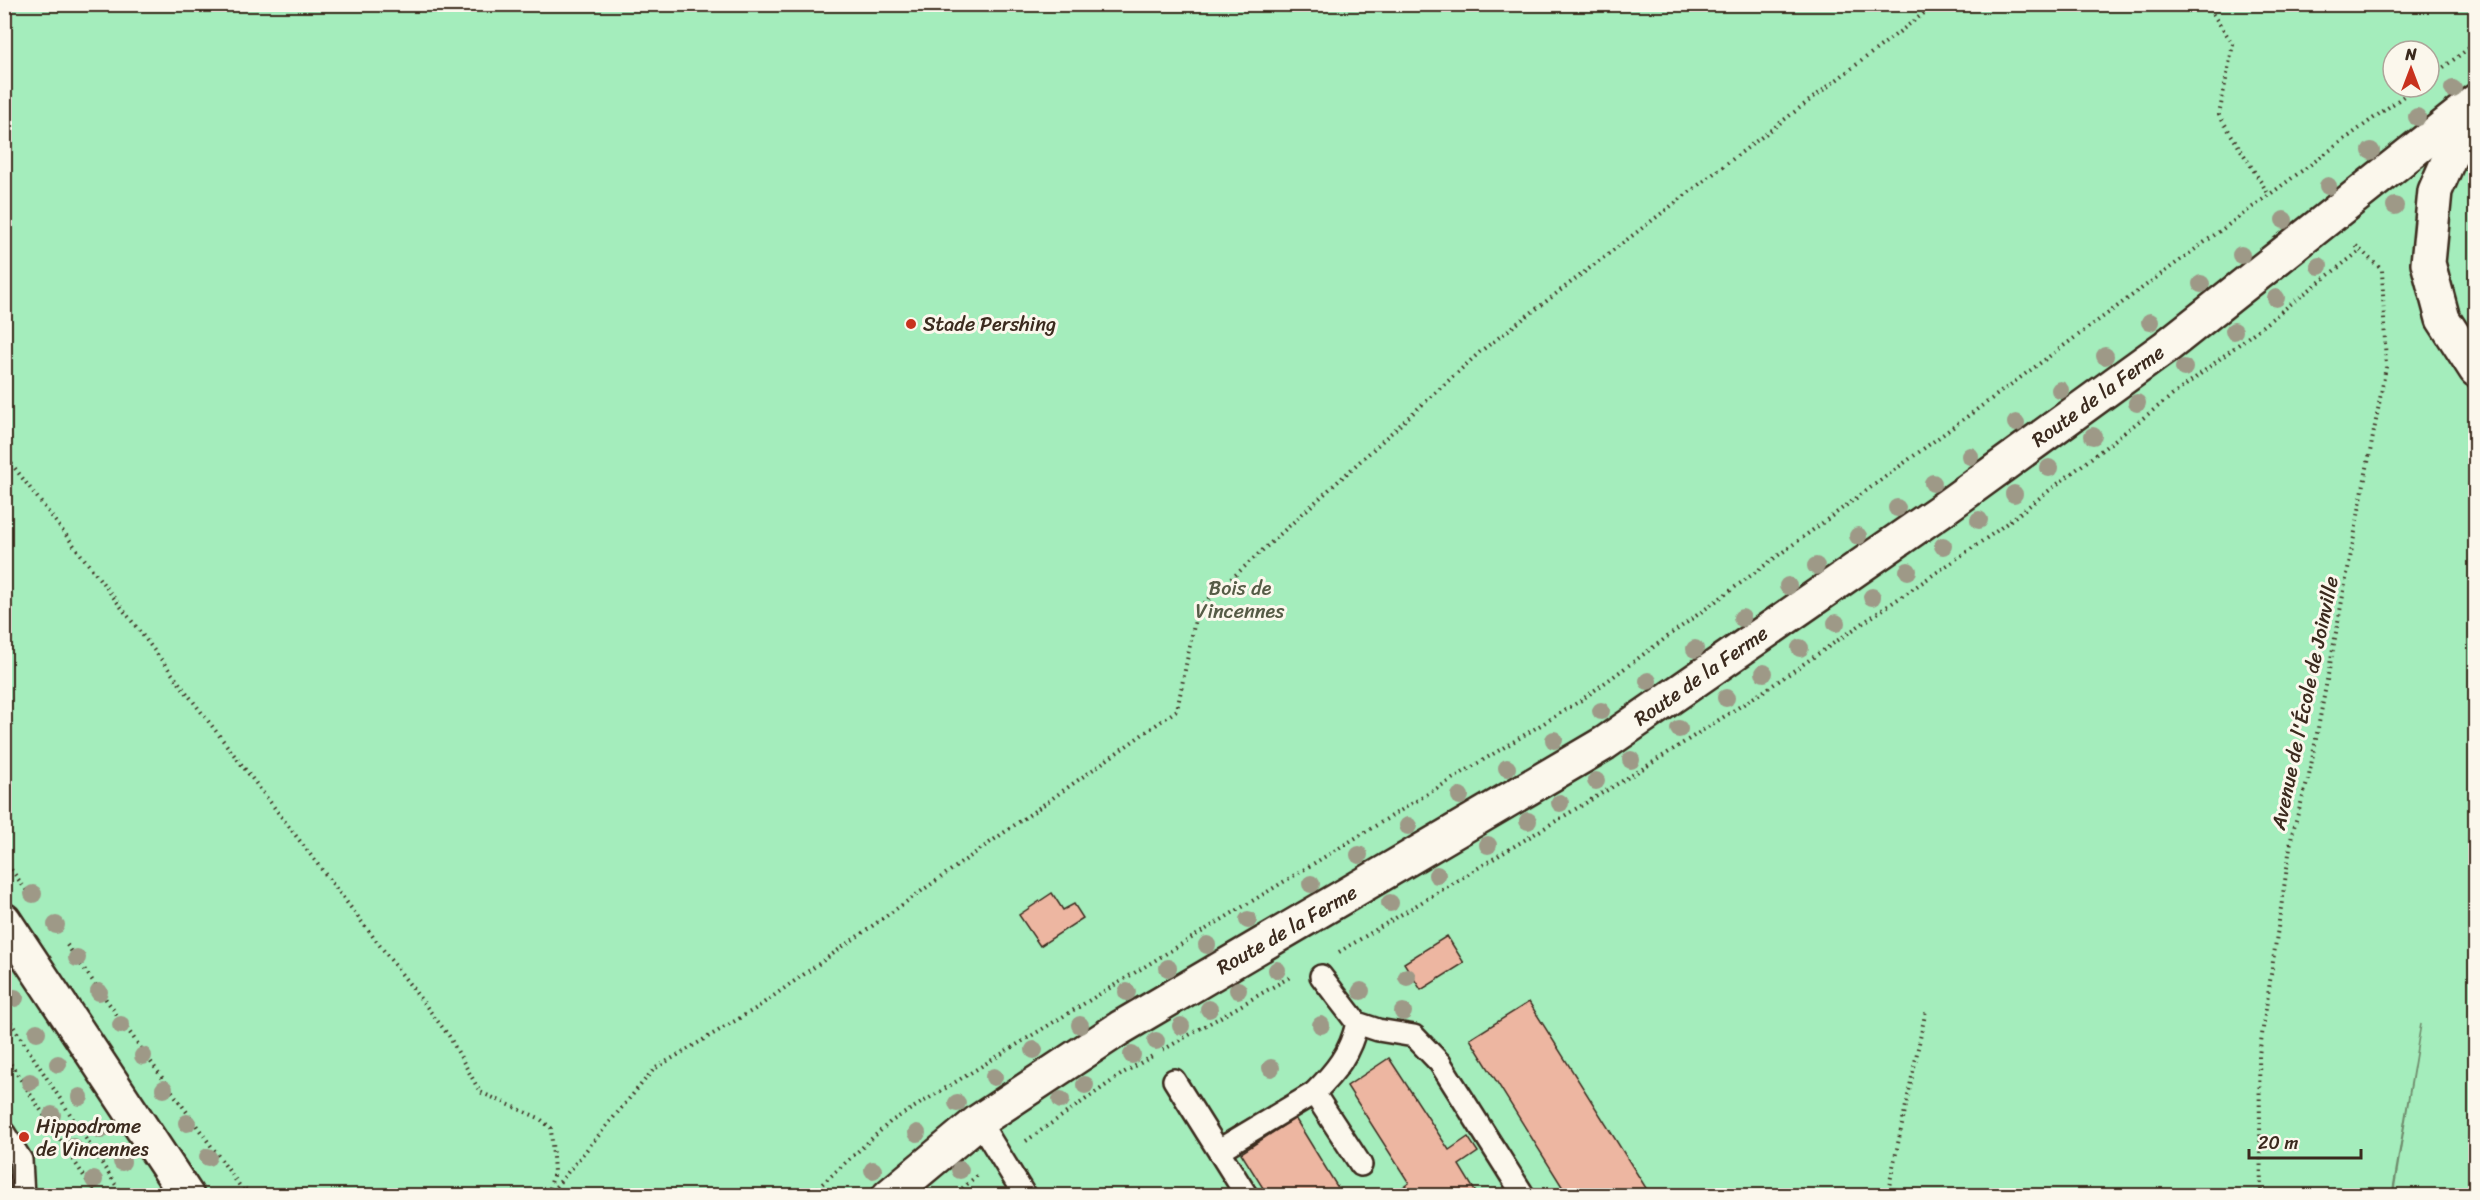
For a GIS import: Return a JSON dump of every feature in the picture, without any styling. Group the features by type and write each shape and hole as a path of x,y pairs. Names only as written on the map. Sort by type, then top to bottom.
{"main road":[{"name":"Route de la Ferme","path":"890,1196 979,1121 1120,1028 1605,743 1940,511 2167,346 2475,101"},
{"path":"2475,118 2455,145 2435,190 2428,263 2443,319 2475,370"},
{"path":"4,920 187,1196"}],"lane":[{"path":"1322,976 1357,1023 1413,1036 1440,1063 1524,1196"},
{"path":"1219,1150 1314,1093 1339,1068 1352,1045 1357,1023"},
{"path":"1174,1080 1247,1196"},
{"path":"1314,1093 1361,1165"},
{"path":"979,1121 1025,1196"},
{"path":"4,1133 21,1160 23,1196"}],"path":[{"path":"548,1196 654,1069 755,1009 1177,710 1197,610 1481,351 1936,4"},
{"path":"2206,4 2233,44 2218,115 2268,195"},
{"path":"2441,69 2475,43"},
{"path":"809,1196 890,1122 1580,701 2400,99"},
{"name":"Avenue de l'École de Joinville","path":"2261,1196 2259,1055 2292,834 2309,776 2386,368 2382,270 2352,242"},
{"path":"4,454 450,1036 480,1092 540,1118 551,1128 554,1172 548,1196"},
{"path":"4,860 33,898"},
{"path":"61,936 244,1188 247,1196"},
{"path":"1887,1196 1926,1010"},
{"path":"4,1012 123,1196"},
{"path":"4,1054 97,1196"},
{"path":"244,1188 257,1196"}],"green space":[{"name":"Bois de Vincennes","path":"5,5 2475,5 2475,1195 2393,1195 2421,1024 2392,1195 5,1195"}],"building":[{"path":"1052,893 1063,910 1074,904 1083,918 1040,946 1019,915"},
{"path":"1447,936 1464,963 1421,990 1404,963"},
{"path":"1529,1002 1651,1196 1568,1196 1470,1039"},
{"path":"1389,1058 1449,1150 1468,1137 1478,1152 1459,1165 1478,1196 1390,1196 1409,1183 1347,1086"},
{"path":"1295,1118 1343,1196 1268,1196 1241,1153"}],"place":[{"name":"Stade Pershing","path":"911,324"},
{"name":"Hippodrome de Vincennes","path":"24,1137"}]}
